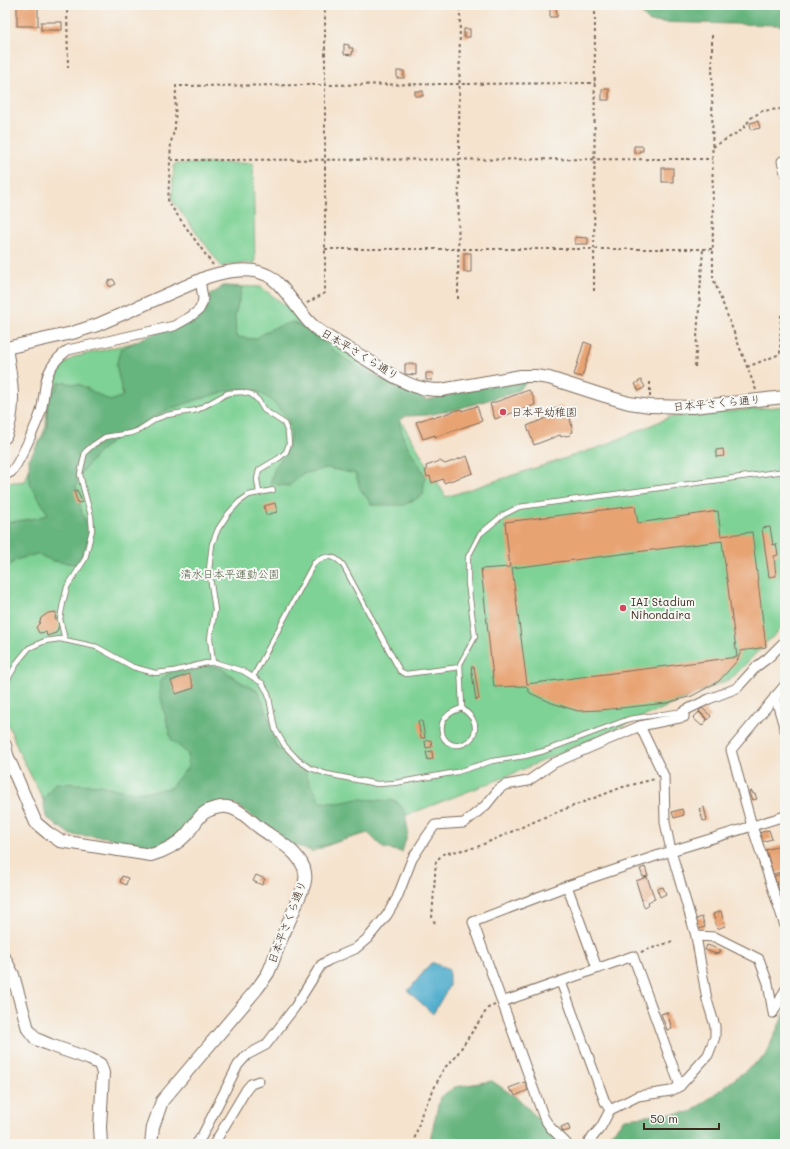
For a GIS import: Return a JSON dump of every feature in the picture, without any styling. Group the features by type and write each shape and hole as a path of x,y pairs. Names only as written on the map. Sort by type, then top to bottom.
{"street":[{"path":"782,161 785,173"},
{"name":"日本平さくら通り","path":"6,348 72,333 97,325 219,273 235,270 253,271 268,275 277,282 310,323 327,336 399,379 414,386 442,390 521,376 535,376 549,378 629,403 650,406 693,407 785,397"},
{"path":"5,475 11,472 16,465 37,422 41,410 47,377 51,368 59,357 68,350 174,326 199,310 203,298 200,280"},
{"path":"5,437 12,411 12,393 6,348"},
{"path":"196,1144 202,1136 238,1065 247,1055 266,1045 295,1007 321,965 355,949 368,938 387,914 397,898 412,859 435,825 464,823 486,805 499,789 505,786 528,781 554,763 640,726 684,717 684,711 737,688 756,667 768,658 785,640"},
{"path":"785,685 731,750 752,826 785,926"},
{"path":"775,696 785,730"},
{"path":"587,1144 601,1127 610,1110 638,1096 671,1092 680,1086 708,1055 715,1037 715,1026 707,1000 696,936 671,851 665,822 664,776 640,726"},
{"name":"日本平さくら通り","path":"5,745 7,755 36,823 60,841 151,855 164,851 177,843 209,809 224,806 246,815 258,827 286,846 300,861 305,870 305,881 297,904 267,975 162,1101 153,1127 151,1144"},
{"path":"567,1144 550,1127 544,1118 473,922 567,886 671,851 785,816"},
{"path":"567,886 597,968"},
{"path":"696,936 715,937 759,959 768,983 773,1013 785,990"},
{"path":"502,1002 633,956 680,1086"},
{"path":"5,960 13,975 28,1029 36,1039 100,1064 103,1073 100,1127 101,1144"},
{"path":"561,982 605,1102 610,1110"},
{"path":"214,1144 246,1090 251,1084 259,1081"}],"lane":[{"path":"65,640 60,619 63,602 67,587 86,559 92,530 91,516 80,474 86,452 92,445 105,437 131,433 139,430 156,419 167,415 196,410 228,393 242,392 251,394 258,400 264,410 284,423 288,433 289,444 286,452 280,458 259,470 257,479 259,493"},
{"path":"462,708 448,714 443,721 441,729 444,738 451,744 459,745 467,742 473,736 476,728 472,717 462,708 460,667 460,664 475,637 468,583 468,558 480,534 503,515 518,507 785,471"},
{"path":"213,663 210,638 215,610 209,570 212,544 218,529 228,514 239,502 249,495 273,490"},
{"path":"253,678 314,563 321,558 330,556 339,560 343,566 400,671 406,674 460,667"},
{"path":"5,684 19,660 29,648 45,641 60,639 97,647 133,667 155,673 174,671 206,663 217,663 243,672 262,683 268,693 275,729 285,746 298,760 310,768 327,774 377,784 395,783 457,772 492,761 525,756 544,751 629,719 684,711"}],"path":[{"path":"68,5 68,68"},
{"path":"297,308 325,293 325,5"},
{"path":"458,299 460,5"},
{"path":"594,5 594,291"},
{"path":"5,18 5,53"},
{"path":"712,36 714,278 760,400"},
{"path":"219,273 168,202 170,160 175,128 176,86 595,83"},
{"path":"713,147 742,130 751,118 762,111 780,109"},
{"path":"170,160 325,158 713,158"},
{"path":"5,246 6,348"},
{"path":"325,249 714,249"},
{"path":"695,367 703,249"},
{"path":"747,367 780,354 781,315"},
{"path":"435,923 432,918 436,861 443,854 477,847 547,816 616,790 664,776"},
{"path":"633,956 673,941"},
{"path":"413,1144 422,1113 444,1068 454,1059 488,1008 502,1002"}],"green space":[{"path":"633,5 785,5 785,28 778,25 650,22"},
{"path":"253,163 255,263 230,264 222,267 172,200 174,164"},
{"name":"清水日本平運動公園","path":"222,286 261,287 396,390 398,416 446,497 603,446 670,417 785,406 785,625 765,644 766,647 761,648 732,678 503,778 311,852 254,801 201,797 148,839 57,827 19,752 9,726 5,725 5,483 25,481 46,426 47,377 74,357 189,329 209,307"},
{"path":"225,286 242,288 235,315 236,337 255,339 271,329 292,322 305,329 345,359 368,373 427,400 519,379 527,382 516,392 457,409 428,415 406,416 399,421 404,440 425,475 423,495 404,505 372,505 360,489 356,474 327,468 302,474 289,486 270,484 275,467 285,454 291,435 288,419 270,399 253,389 234,389 165,411 117,437 98,453 77,478 76,487 82,513 91,533 82,554 75,564 53,561 37,554 16,560 5,569 5,523 32,519 48,514 30,484 29,459 47,429 48,402 60,382 81,385 110,401 123,396 116,365 121,349 145,337 184,324 204,308 208,296"},
{"path":"194,665 219,667 241,682 258,691 269,718 276,747 302,764 310,783 321,802 338,803 358,799 396,801 405,811 408,832 402,852 383,848 368,833 308,850 289,843 235,804 184,829 164,846 139,846 106,837 71,835 46,817 43,800 55,783 99,785 126,791 145,792 170,788 188,767 188,754 171,739 160,694 160,681 172,670"},
{"path":"785,1012 785,1144 602,1144 625,1118 691,1112 765,1056"},
{"path":"492,1081 520,1100 562,1144 429,1144 440,1097 455,1087"}],"water":[{"path":"431,963 449,970 449,986 433,1014 408,991"}],"building":[{"path":"17,5 38,5 38,26 17,26"},
{"path":"556,5 557,17 550,17 550,6"},
{"path":"41,22 62,22 62,30 41,30"},
{"path":"464,29 470,29 470,37 464,37"},
{"path":"344,44 349,45 349,48 353,48 352,55 344,54"},
{"path":"397,71 404,71 404,78 397,78"},
{"path":"602,89 609,89 609,100 602,100"},
{"path":"415,91 423,91 423,96 415,96"},
{"path":"758,121 760,128 751,130 750,123"},
{"path":"634,146 643,146 643,151 634,153"},
{"path":"662,168 673,168 673,182 662,182"},
{"path":"575,237 588,238 588,244 575,244"},
{"path":"464,253 471,253 471,272 464,272"},
{"path":"113,279 116,284 110,287 107,282"},
{"path":"584,342 592,345 582,377 574,375"},
{"path":"405,364 416,364 416,375 405,374"},
{"path":"426,373 433,373 432,380 426,380"},
{"path":"641,380 645,387 639,391 635,384"},
{"path":"529,390 534,398 535,405 495,419 490,404"},
{"path":"477,406 482,421 435,437 435,435 423,439 416,422 433,416 433,418 461,409 462,411"},
{"path":"561,406 570,418 573,432 570,433 571,435 561,437 560,435 534,445 527,426 553,415 551,410"},
{"path":"723,449 724,456 716,457 716,450"},
{"path":"467,456 473,473 444,483 443,479 432,483 430,476 427,477 425,471 427,470 426,466 440,461 445,464"},
{"path":"77,490 82,502 78,503 74,491"},
{"path":"275,503 277,512 266,515 264,506"},
{"path":"635,506 638,523 718,511 721,536 752,532 766,647 741,651 737,661 719,681 692,696 667,703 578,711 552,703 530,693 526,686 494,687 481,569 510,567 505,522","holes":["722,541 737,657 527,684 512,568"]},
{"path":"770,527 773,545 776,544 778,555 774,556 776,576 769,577 762,528"},
{"path":"56,612 55,619 58,619 59,626 56,633 47,636 46,632 39,633 36,627 41,618 48,613"},
{"path":"471,667 474,667 479,699 476,700"},
{"path":"189,674 194,688 176,694 171,681"},
{"path":"702,708 711,716 708,720 699,711"},
{"path":"699,712 707,720 702,726 693,718"},
{"path":"418,721 422,721 425,738 421,738"},
{"path":"431,740 432,747 426,748 425,741"},
{"path":"432,751 433,759 428,760 426,752"},
{"path":"752,791 757,799 752,800 749,792"},
{"path":"704,807 707,820 703,821 699,809"},
{"path":"682,809 684,815 674,818 672,812"},
{"path":"769,830 772,839 761,842 759,833"},
{"path":"785,844 785,871 773,874 766,850"},
{"path":"645,867 648,876 643,877 640,869"},
{"path":"785,873 785,909 774,876"},
{"path":"256,875 265,879 262,885 253,881"},
{"path":"122,876 128,878 126,885 120,882"},
{"path":"647,877 655,899 648,902 649,905 644,907 636,881"},
{"path":"663,887 666,894 660,897 657,889"},
{"path":"721,911 725,926 717,929 713,914"},
{"path":"702,917 705,927 699,929 696,919"},
{"path":"707,945 721,950 719,954 705,950"},
{"path":"667,1012 672,1029 667,1030 661,1014"},
{"path":"525,1082 528,1090 515,1096 513,1091 511,1092 509,1088"},
{"path":"568,1124 570,1130 563,1132 561,1127"}],"place":[{"name":"日本平幼稚園","path":"503,412"},
{"name":"IAI Stadium Nihondaira","path":"623,608"}]}
